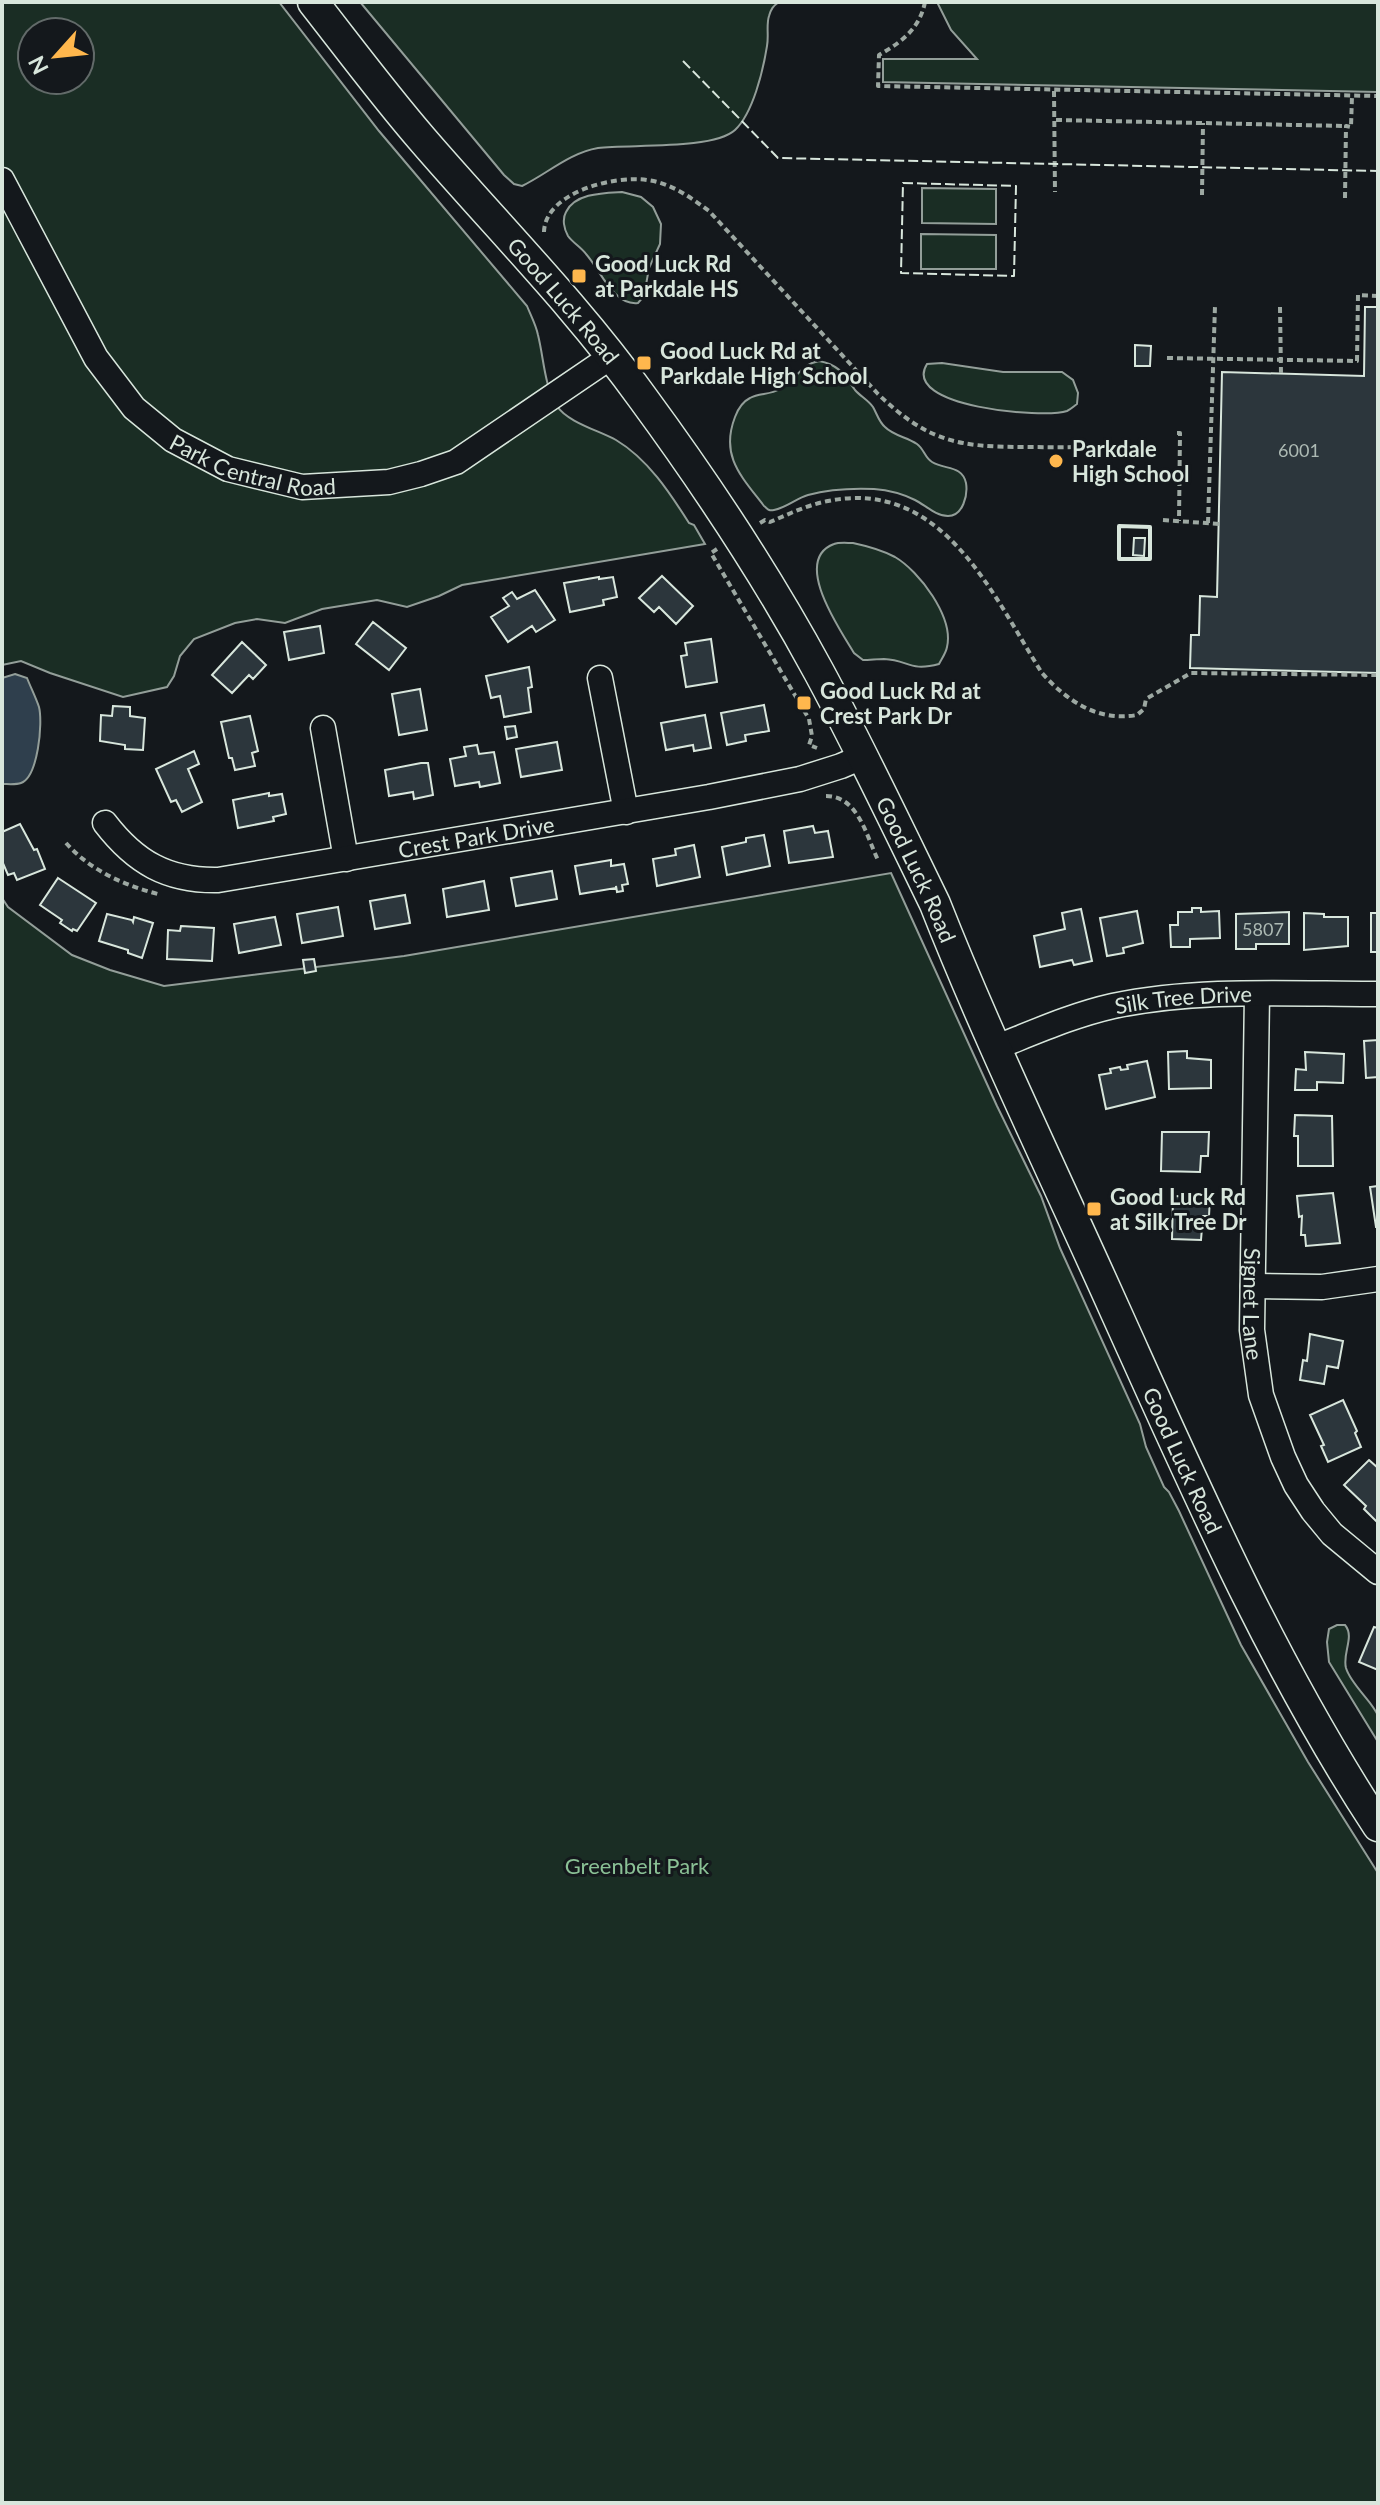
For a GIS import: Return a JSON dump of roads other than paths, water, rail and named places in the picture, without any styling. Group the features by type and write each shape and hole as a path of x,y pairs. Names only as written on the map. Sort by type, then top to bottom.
{"main road":[{"name":"Good Luck Road","path":"313,2 421,138 612,356 701,479 818,671 935,904 1227,1557 1285,1672 1378,1826"}],"street":[{"name":"Park Central Road","path":"2,180 96,358 134,408 173,440 228,469 302,487 389,482 421,474 456,462 612,356"},
{"path":"600,678 626,812"},
{"path":"323,728 346,859"},
{"name":"Crest Park Drive","path":"105,823 131,852 149,865 167,874 199,881 218,880 626,812 800,779 862,757"},
{"name":"Silk Tree Drive","path":"997,1047 1069,1019 1149,1000 1257,994 1378,994"},
{"name":"Signet Lane","path":"1257,994 1252,1330 1261,1395 1296,1485 1332,1534 1378,1572"},
{"path":"1253,1286 1322,1287 1378,1279"}],"water":[{"path":"15,674 27,678 39,707 40,736 32,771 27,779 19,784 2,784 2,678"}],"place":[{"name":"Good Luck Rd at Parkdale HS","path":"579,276"},
{"name":"Good Luck Rd at Parkdale High School","path":"644,363"},
{"name":"Parkdale High School","path":"1056,461"},
{"name":"Good Luck Rd at Crest Park Dr","path":"804,703"},
{"name":"Good Luck Rd at Silk Tree Dr","path":"1094,1209"}],"park label":[{"name":"Greenbelt Park","path":"637,1865"}]}
